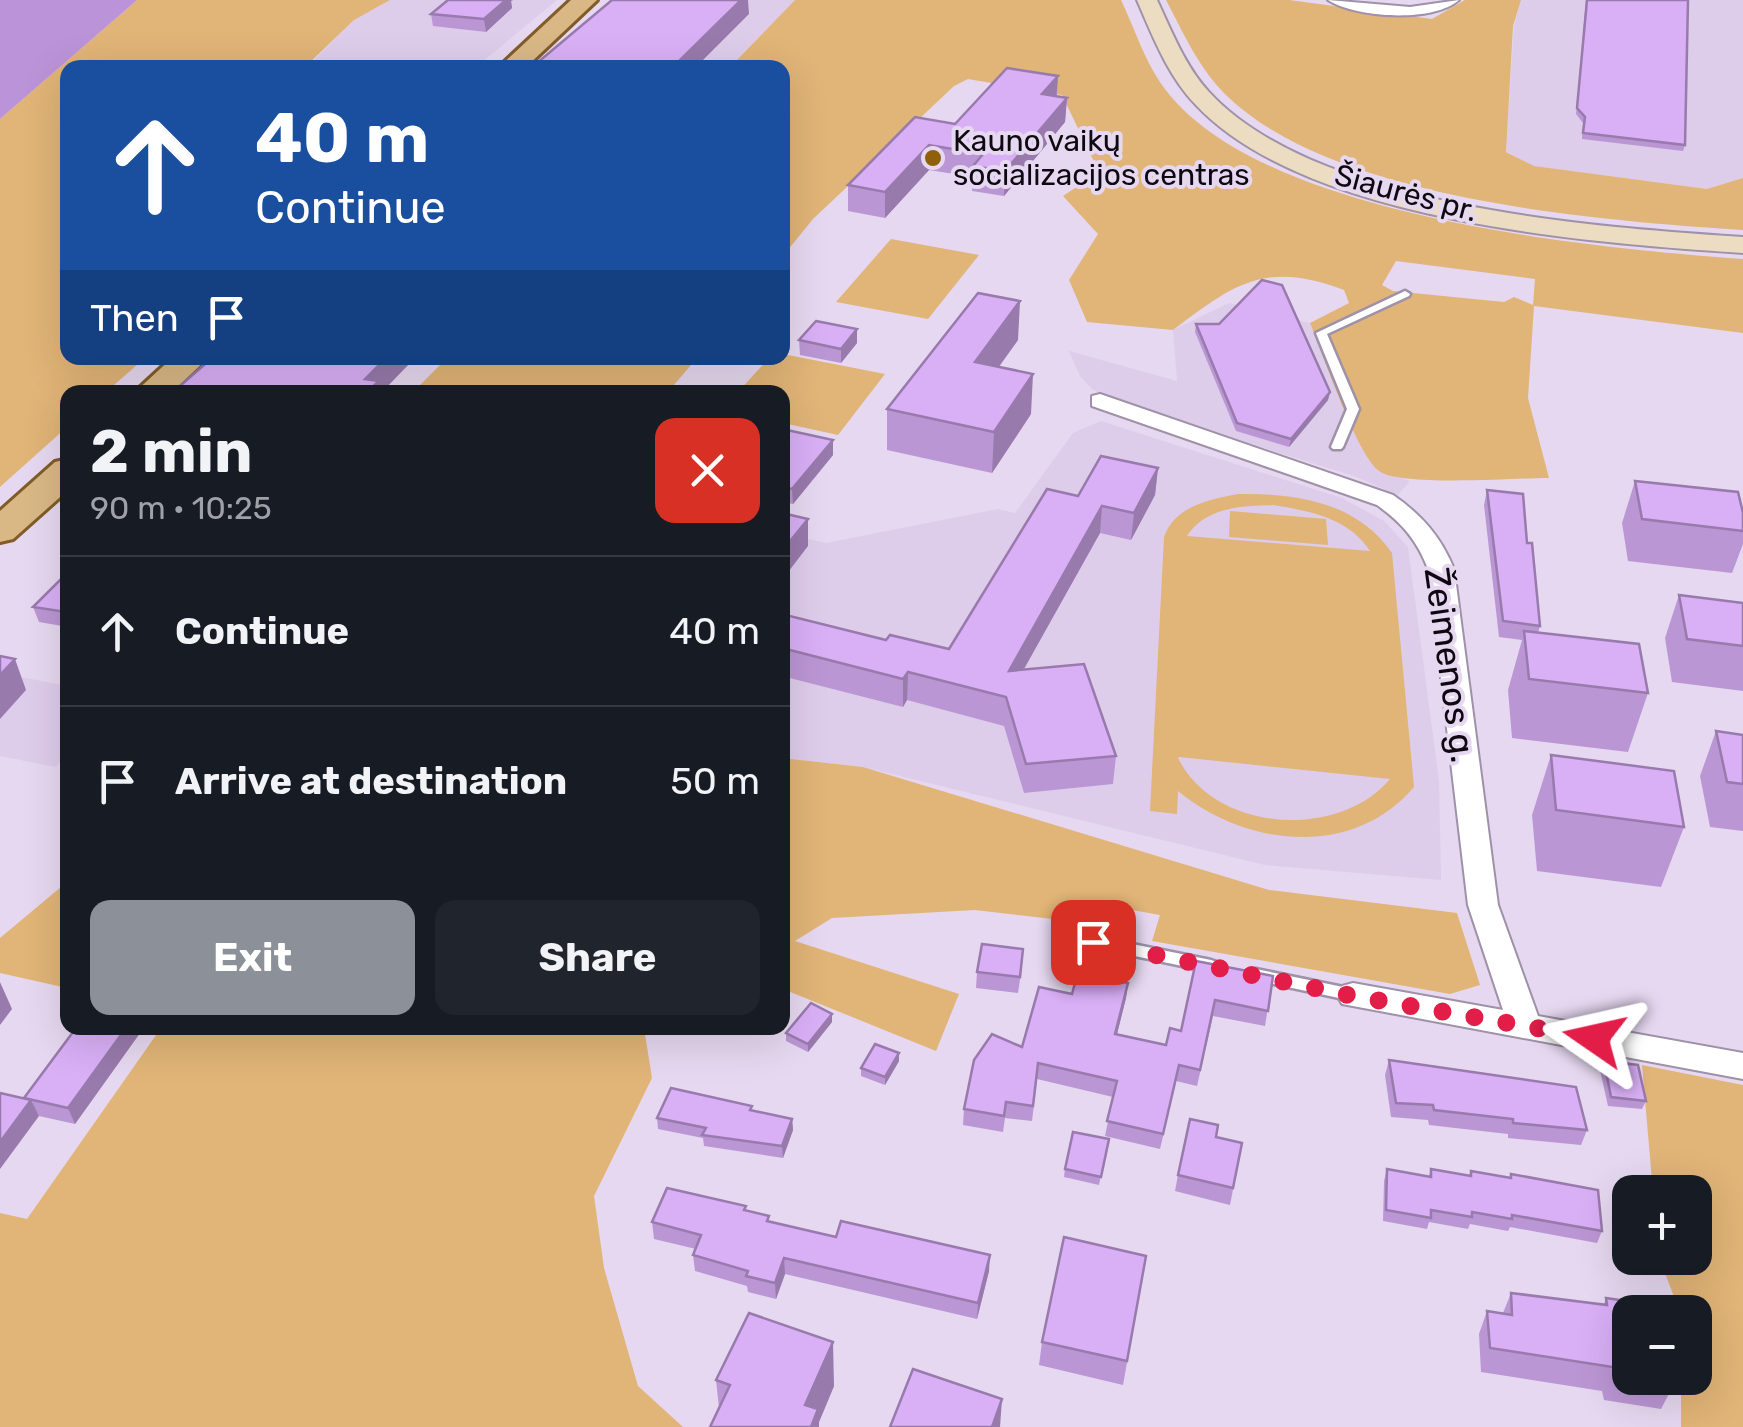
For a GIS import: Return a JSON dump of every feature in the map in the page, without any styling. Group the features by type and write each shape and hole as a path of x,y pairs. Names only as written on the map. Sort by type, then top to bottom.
{"main road":[{"path":"519,60 585,0"},
{"name":"Šiaurės pr.","path":"1147,0 1182,76 1212,108 1274,151 1315,168 1491,216 1565,228 1743,244"},
{"path":"160,385 183,365"},
{"path":"0,532 60,481"}],"street":[{"path":"1336,0 1409,10 1429,10 1451,0"},
{"name":"Žeimenos g.","path":"1100,401 1354,486 1408,516 1432,546 1441,569 1483,905 1524,1024"},
{"path":"1353,996 1743,1066"}],"lane":[{"path":"1337,447 1353,409 1321,333 1404,294"},
{"path":"1093,942 1223,968"},
{"path":"1242,972 1353,996"}],"shaded area":[{"path":"0,0 137,0 68,60 60,60 60,67 0,119"},
{"path":"137,0 390,0 354,20 312,60 68,60"},
{"path":"390,0 557,0 484,60 314,60 354,20"},
{"path":"615,0 795,0 736,60 551,60"},
{"path":"795,0 1121,0 1165,89 1222,140 1286,173 1360,199 1441,220 1605,246 1743,259 1743,333 1534,306 1528,398 1549,478 1410,479 1379,471 1370,461 1341,402 1310,323 1349,303 1344,290 1316,281 1271,277 1233,289 1173,330 1087,322 1069,280 1098,234 1063,196 1099,172 1062,95 968,79 954,86 813,219 790,247 790,60 737,60","holes":["1396,261 1535,279 1533,305 1514,297 1504,302 1393,291 1382,285"]},
{"path":"1166,0 1289,0 1432,19 1465,0 1521,0 1513,26 1506,152 1534,166 1707,189 1743,178 1743,230 1616,220 1471,199 1333,160 1274,131 1227,96 1200,63"},
{"path":"1521,0 1743,0 1743,178 1707,189 1533,166 1506,151 1514,26"},
{"path":"60,67 60,365 137,365 114,385 60,385 60,433 0,487 0,119"},
{"path":"891,239 979,255 928,319 836,302"},
{"path":"1229,303 1310,323 1359,440 1379,471 1410,481 1398,495 1354,476 1119,403 1092,389 1080,376 1069,351 1177,381 1173,330"},
{"path":"790,355 885,374 838,435 790,425 790,385 744,385 763,365 790,365"},
{"path":"440,365 691,365 674,385 420,385"},
{"path":"1101,421 1342,498 1384,521 1408,547 1439,781 1441,880 1265,865 863,767 790,759 790,535 826,543 998,509 1015,513 1073,433"},
{"path":"1238,494 1282,496 1324,504 1361,522 1392,553 1414,787 1389,810 1361,826 1330,835 1266,833 1205,810 1178,791 1177,814 1150,811 1164,537 1184,511","holes":["1273,505 1314,513 1340,524 1370,551 1187,536 1214,514","1179,757 1390,779 1368,799 1341,812 1310,819 1279,819 1248,814 1220,802 1196,783"]},
{"path":"1230,511 1326,519 1328,545 1229,537"},
{"path":"0,673 60,685 60,762 56,767 0,756"},
{"path":"790,759 863,767 1269,890 1457,913 1480,985 1450,994 1152,941 1160,915 1121,908 1111,926 975,910 832,918 795,941 959,994 936,1051 790,992"},
{"path":"60,888 60,986 0,973 0,938"},
{"path":"156,1035 645,1035 652,1078 594,1196 604,1268 638,1386 683,1427 0,1427 0,1213 27,1219"},
{"path":"1642,1065 1743,1085 1743,1427 1681,1427 1681,1395 1712,1395 1712,1295 1673,1295 1666,1275 1712,1275 1712,1175 1652,1175"}],"building":[{"path":"448,0 506,0 484,19 431,14"},
{"path":"612,0 741,0 680,60 541,60"},
{"path":"1587,0 1688,0 1685,145 1583,133 1585,117 1577,108"},
{"path":"1007,68 1058,76 1042,94 1067,98 1005,171 973,166 983,154 929,145 885,192 848,185 915,117 955,124"},
{"path":"1262,280 1282,285 1330,392 1291,439 1237,423 1196,324 1219,324"},
{"path":"978,293 1020,301 975,362 1033,374 994,432 887,409"},
{"path":"816,321 857,329 841,349 799,340"},
{"path":"204,365 379,365 365,379 379,381 375,385 181,385"},
{"path":"790,431 833,440 792,489"},
{"path":"1101,456 1158,468 1134,513 1102,506 1009,671 1084,664 1116,756 1026,764 1006,697 908,672 903,679 790,650 790,616 886,640 890,635 949,649 1047,489 1078,496"},
{"path":"1635,481 1738,492 1743,531 1642,519"},
{"path":"1487,490 1523,494 1540,626 1503,621"},
{"path":"790,515 808,519 790,541"},
{"path":"60,580 60,611 33,607"},
{"path":"1679,595 1743,603 1743,646 1687,639"},
{"path":"1524,631 1639,644 1648,693 1529,679"},
{"path":"0,656 15,659 0,675"},
{"path":"1716,731 1743,735 1743,784 1727,782"},
{"path":"1551,755 1674,771 1684,827 1556,810"},
{"path":"982,944 1023,949 1020,977 977,972"},
{"path":"1196,961 1273,976 1268,1011 1215,1000 1200,1070 1179,1065 1163,1134 1107,1121 1117,1081 1038,1063 1033,1106 1006,1102 1004,1116 964,1109 974,1060 992,1034 1022,1047 1039,987 1072,994 1078,972 1128,983 1115,1034 1166,1045 1170,1028 1181,1031"},
{"path":"811,1003 832,1014 808,1044 790,1035 790,1028"},
{"path":"71,1035 121,1035 68,1108 24,1098"},
{"path":"875,1044 899,1053 885,1077 861,1068"},
{"path":"1389,1060 1576,1087 1587,1130 1513,1123 1513,1119 1434,1110 1433,1105 1396,1103"},
{"path":"1604,1061 1638,1065 1646,1101 1611,1097"},
{"path":"671,1088 792,1119 782,1146 702,1135 706,1128 657,1118"},
{"path":"0,1093 31,1100 0,1142"},
{"path":"1190,1119 1218,1125 1216,1137 1242,1143 1233,1188 1178,1175"},
{"path":"1073,1132 1109,1139 1101,1177 1065,1169"},
{"path":"1387,1169 1431,1177 1431,1169 1471,1176 1471,1171 1511,1178 1511,1174 1598,1190 1602,1231 1512,1215 1512,1219 1472,1212 1472,1217 1431,1210 1431,1218 1386,1210"},
{"path":"667,1188 746,1206 744,1210 769,1216 767,1221 836,1237 841,1221 990,1255 978,1303 784,1258 775,1283 746,1276 748,1271 693,1255 701,1235 652,1222"},
{"path":"1064,1237 1146,1256 1127,1361 1042,1342"},
{"path":"1511,1293 1607,1305 1606,1298 1612,1299 1612,1367 1490,1348 1487,1311 1512,1315"},
{"path":"749,1313 833,1342 805,1405 818,1409 811,1427 710,1427 730,1385 716,1380"},
{"path":"913,1369 1002,1399 992,1427 890,1427"}],"place":[{"name":"Kauno vaikų socializacijos centras","path":"933,158"}],"route":[{"path":"1093,942 1353,996 1594,1038"}]}
